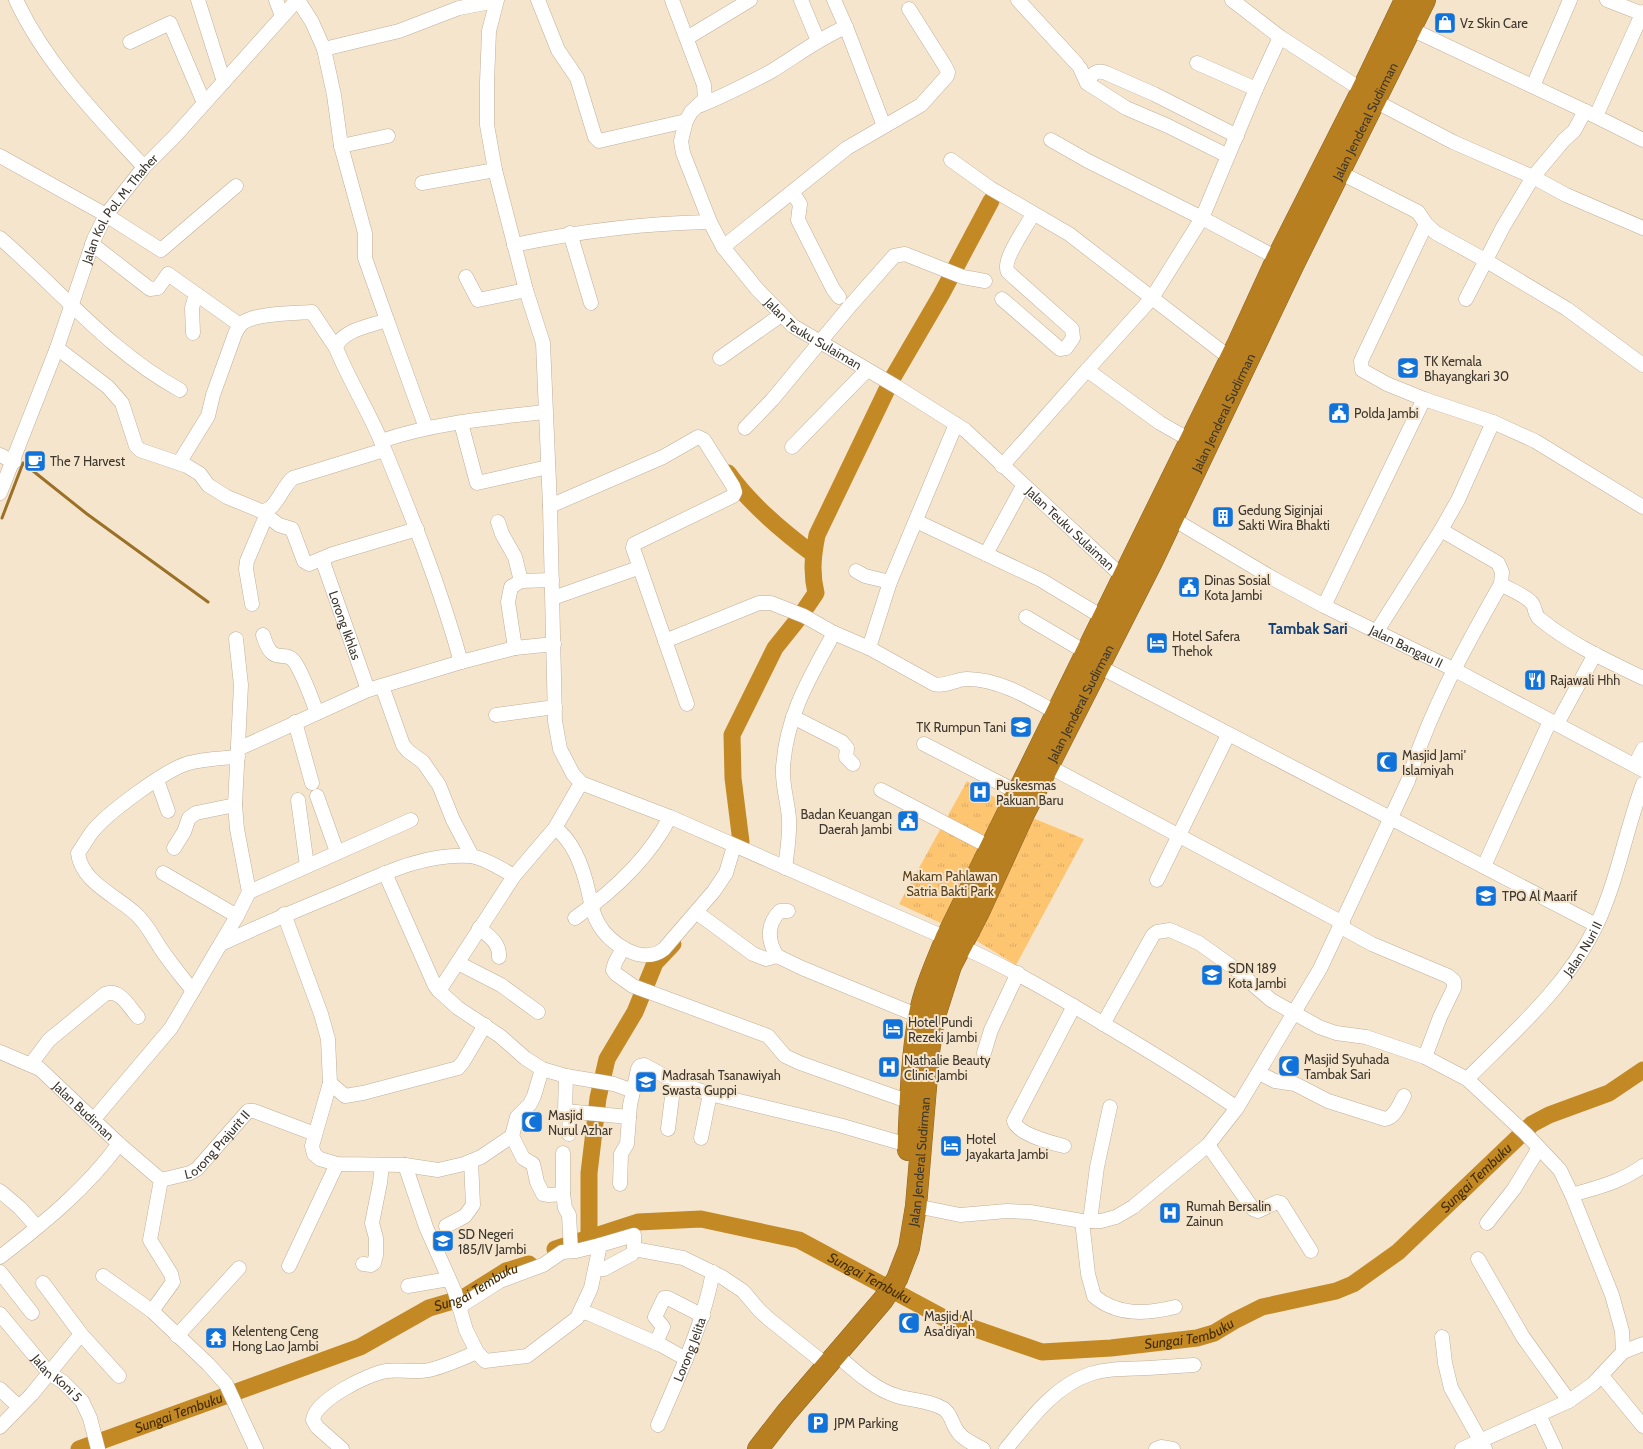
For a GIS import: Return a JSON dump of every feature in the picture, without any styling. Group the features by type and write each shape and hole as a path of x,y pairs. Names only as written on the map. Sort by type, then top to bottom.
{"highway":[{"name":"Jalan Jenderal Sudirman","path":"758,1449 828,1357 878,1296 908,1248 916,1206 908,1145 910,1102 919,1016 932,972 953,942 979,912 999,841 1017,792 1057,712 1093,660 1173,519 1186,469 1190,440 1241,351 1277,258 1339,172 1405,0"},
{"name":"Jalan Jenderal Sudirman","path":"999,841 1048,766 1093,660 1104,618 1123,577 1186,469 1241,351 1368,96 1411,29 1425,0"},
{"name":"Jalan Jenderal Sudirman","path":"891,1275 913,1178 934,1019 944,986 953,942"},
{"name":"Jalan Jenderal Sudirman","path":"743,1449 828,1357"}],"street":[{"path":"16,0 36,38 48,56 113,133 144,167"},
{"path":"198,0 224,82"},
{"path":"276,0 282,16"},
{"path":"298,0 312,22 324,49 334,95 341,146 365,233 364,249 367,267 426,428"},
{"name":"Jalan Kol. Pol. M. Thaher","path":"0,493 14,462 57,348 92,244 106,215 144,167 175,136 298,0"},
{"path":"538,0 558,50 577,78 595,137 599,141 686,121 691,112 705,99 704,85 672,0"},
{"path":"687,38 750,0"},
{"path":"801,0 818,41"},
{"path":"834,0 884,126"},
{"path":"1018,0 1078,66 1087,83 1126,108 1168,126 1228,156"},
{"path":"1533,86 1570,0"},
{"path":"1466,299 1502,227 1533,177 1564,140 1591,113 1643,14 1607,0"},
{"path":"324,49 399,31 459,8 496,1 489,31 487,125 495,170 514,245 526,290 543,343 553,598 555,721 560,749 569,769 582,783 670,817 953,942 1018,974 1193,1078 1237,1108"},
{"path":"1234,1 1280,37 1368,96 1452,142 1533,177 1566,195 1643,228"},
{"path":"723,247 847,148 921,104 948,74 945,66 909,9"},
{"path":"130,42 170,23 204,103"},
{"path":"701,104 723,96 769,72 818,41 846,27"},
{"path":"1411,29 1591,113 1643,140"},
{"path":"1002,466 1086,370 1152,298 1202,218 1256,89 1280,37"},
{"path":"1197,63 1256,89"},
{"path":"1087,83 1094,73 1100,70 1154,94 1237,136"},
{"name":"Jalan Teuku Sulaiman","path":"686,121 682,147 710,222 723,247 781,315 793,326 821,341 956,424 982,445 1002,466 1123,577"},
{"path":"341,146 388,136"},
{"path":"1051,140 1088,161 1202,218 1277,258"},
{"path":"0,156 106,215 161,250 236,186"},
{"path":"951,160 985,186 1069,234 1152,298 1241,351"},
{"path":"422,183 495,170"},
{"path":"1339,172 1418,212 1426,224 1436,233 1567,308 1643,365"},
{"path":"792,192 800,204 798,220 833,289 839,297"},
{"path":"1002,299 1060,349 1066,348 1073,338 1072,329 1008,272 1006,268 1007,259 1034,214"},
{"path":"514,245 570,233 655,223 710,222"},
{"path":"1426,224 1360,364 1364,372 1424,399 1493,422 1541,444 1643,507"},
{"path":"570,233 591,303"},
{"path":"0,238 72,307 142,366 161,380 180,390"},
{"path":"92,244 150,289 158,288 168,274 240,325"},
{"path":"745,428 772,400 894,256 905,254 947,271 985,281"},
{"path":"466,277 478,300 526,290"},
{"path":"193,333 192,308 196,294"},
{"path":"179,463 208,416 213,395 240,325 246,321 262,317 312,312 336,348 383,446 417,529 461,662"},
{"path":"720,358 781,315"},
{"path":"336,348 338,342 346,334 387,320"},
{"path":"57,348 116,395 125,408 136,446 140,450 179,463 196,471 208,485 227,497 261,511 268,512 279,525 292,529 306,563 309,564 322,560 333,554 417,529"},
{"path":"792,447 867,370"},
{"path":"1086,370 1160,423 1190,440"},
{"path":"1324,606 1424,399"},
{"path":"252,604 246,569 248,561 268,512 286,484 293,478 383,446 426,428 545,412"},
{"path":"1377,631 1441,530 1458,500 1493,422"},
{"path":"461,423 477,483 548,467"},
{"path":"869,648 890,582 956,424"},
{"path":"550,506 663,457 698,437 703,438 732,486 734,494 731,498 634,544 632,548 687,704"},
{"path":"0,455 14,462"},
{"path":"986,554 1024,486"},
{"name":"Jalan Bangau II","path":"1173,519 1274,579 1324,606 1453,669 1639,768"},
{"path":"916,521 1041,580 1104,618"},
{"path":"498,522 515,557 521,581"},
{"path":"916,1206 960,1215 1022,1212 1086,1221 1101,1221 1116,1217 1133,1207 1208,1145 1237,1108 1320,970 1408,781 1417,753 1453,669 1501,584 1502,572 1498,563 1441,530"},
{"name":"Lorong Ikhlas","path":"322,560 368,690"},
{"path":"553,598 638,568"},
{"path":"856,571 865,576 890,582"},
{"path":"515,648 508,602 511,587 521,581 552,580"},
{"path":"1501,584 1530,601 1538,618 1595,654 1643,678"},
{"path":"665,641 764,602 771,602 804,616 834,633 869,648 934,684 944,685 968,679 988,682 999,685 1057,712"},
{"path":"1026,617 1093,660 1228,735 1596,925"},
{"path":"785,868 789,825 783,786 783,767 793,717 802,692 834,633"},
{"path":"263,635 270,653 276,657 289,657 296,663 317,713"},
{"path":"94,1119 162,1041 221,944 249,892 237,829 235,805 241,685 236,639"},
{"path":"193,991 161,950 149,930 136,914 91,878 79,860 78,853 92,832 124,804 178,767 189,763 238,753 295,722 368,690 461,662 515,648 554,644"},
{"path":"1484,866 1554,722 1595,654"},
{"path":"382,686 403,745 408,751 423,762 439,785 453,820 472,856"},
{"path":"496,715 555,707"},
{"path":"793,717 845,744 847,748 846,757 854,764"},
{"path":"295,722 312,783"},
{"path":"1157,880 1228,735"},
{"path":"924,744 1017,792"},
{"path":"1639,768 1643,749"},
{"path":"1048,766 1179,834 1342,925 1372,944 1448,976 1454,981 1454,988 1440,1017 1426,1057"},
{"path":"157,780 168,811"},
{"path":"439,991 514,876 555,828 582,783"},
{"name":"Jalan Nuri II","path":"1467,1079 1538,1007 1576,960 1596,925 1643,784"},
{"path":"881,790 999,841"},
{"path":"317,796 337,852"},
{"path":"298,800 307,866"},
{"path":"174,848 184,832 189,818 196,813 235,805"},
{"path":"575,918 592,906 628,875 665,828 670,817"},
{"path":"249,892 411,820"},
{"path":"555,828 567,839 580,864 586,878 597,923 623,948 644,956 660,952 699,915 726,873 734,846"},
{"path":"221,944 284,914 385,873 420,861 443,856 472,856 514,876"},
{"path":"163,873 237,916"},
{"path":"385,873 435,986 458,1008 485,1025 525,1058 542,1069 566,1076 598,1081 633,1091"},
{"path":"777,956 770,939 770,928 773,918 780,911 788,911"},
{"path":"284,914 321,1014 328,1039 330,1083 314,1134 312,1146 314,1154 320,1159 337,1164 405,1165 438,1170 481,1157 512,1136 517,1117 530,1104 534,1096 542,1069"},
{"path":"699,915 752,954 766,959 777,956 802,968 919,1016"},
{"path":"479,928 496,944 500,951 499,957"},
{"path":"1103,1024 1150,939 1157,932 1164,930 1178,933 1199,943 1234,968 1261,993 1319,1027 1336,1033 1366,1037 1426,1057 1467,1079 1523,1132 1560,1170 1572,1195 1612,1295 1622,1331 1623,1352"},
{"path":"623,948 613,970 616,974 634,986 768,1036 785,1056 800,1063 910,1102"},
{"path":"458,963 501,985 538,1012"},
{"path":"984,1053 991,1030 1018,974"},
{"path":"31,1064 49,1040 105,994 111,991 117,993 138,1017"},
{"path":"1064,1146 1038,1138 1017,1127 1014,1121 1074,1006"},
{"path":"330,1083 345,1096 363,1093 451,1071 463,1062 485,1025"},
{"name":"Jalan Budiman","path":"0,1052 31,1064 49,1075 119,1144 161,1180"},
{"path":"620,1184 621,1154 627,1144 633,1091 638,1069 642,1065 674,1081 710,1094 839,1125 908,1145"},
{"path":"1259,1073 1275,1081 1295,1084 1328,1100 1386,1119 1393,1115 1404,1096"},
{"path":"566,1076 564,1109 570,1111 629,1116"},
{"path":"668,1129 674,1081"},
{"path":"701,1138 710,1094"},
{"path":"1110,1107 1086,1221 1088,1274 1094,1296 1110,1307 1131,1312 1154,1311 1175,1307"},
{"name":"Lorong Prajurit II","path":"161,1180 190,1173 197,1169 248,1112 254,1111 314,1134"},
{"path":"569,1134 570,1111"},
{"path":"512,1136 523,1158 533,1164 537,1182 543,1194 549,1196 563,1194"},
{"path":"0,1257 83,1188 103,1166 119,1144"},
{"path":"1208,1145 1253,1209 1258,1211 1277,1202 1281,1203 1311,1250"},
{"path":"1487,1223 1514,1189 1539,1148"},
{"path":"563,1153 563,1194 565,1208 569,1215 571,1246"},
{"path":"446,1226 465,1216 473,1205 471,1161"},
{"path":"289,1266 337,1164"},
{"path":"363,1264 371,1265 374,1263 376,1255 376,1238 372,1223 382,1165"},
{"path":"405,1165 426,1227 449,1279 466,1330 477,1352 485,1361 527,1356 577,1318 591,1288 600,1246"},
{"path":"1572,1195 1613,1184 1631,1175 1643,1166"},
{"path":"152,1311 173,1282 171,1274 150,1240 161,1180"},
{"path":"0,1191 20,1208 37,1227"},
{"path":"457,1301 500,1281 536,1268 571,1246 600,1246 634,1235 634,1249 632,1254 604,1269 596,1269"},
{"path":"634,1249 683,1258 717,1274 743,1291 764,1315 828,1357 857,1372 883,1391 899,1396 934,1403 946,1411 954,1422 958,1432 983,1449"},
{"path":"1478,1259 1524,1338 1569,1401"},
{"path":"177,1336 239,1268"},
{"path":"0,1272 32,1313"},
{"name":"Lorong Jelita","path":"658,1425 703,1316 717,1274"},
{"path":"104,1276 152,1311 208,1364 226,1384 256,1449"},
{"path":"408,1286 449,1279"},
{"path":"43,1283 81,1334 119,1376"},
{"path":"656,1343 663,1327 655,1317 664,1298 668,1298 703,1316"},
{"path":"581,1312 590,1314 656,1343 686,1359"},
{"name":"Jalan Koni 5","path":"0,1314 49,1373 64,1382 82,1401 90,1418 92,1431 98,1449"},
{"path":"0,1427 19,1408 81,1334"},
{"path":"1442,1337 1445,1363 1450,1384 1483,1445"},
{"path":"1462,1449 1483,1445 1539,1415 1569,1401 1602,1376 1623,1352 1643,1344"},
{"path":"342,1449 317,1427 313,1420 315,1412 346,1386 386,1371 426,1370 444,1366 477,1352"},
{"path":"1006,1449 1032,1418 1055,1395 1073,1382 1084,1377 1119,1369 1194,1365"},
{"path":"1602,1376 1643,1426"},
{"path":"0,1389 19,1408"},
{"path":"1539,1415 1555,1449"},
{"path":"1156,1449 1161,1447 1173,1449"}],"green space":[{"name":"Makam Pahlawan Satria Bakti Park","path":"967,781 1023,814 1084,839 1016,965 967,935 899,904"}],"waterway":[{"path":"741,842 733,778 732,735 775,648 799,618 816,593 813,578 813,564 817,535 892,379 941,295 991,201"},
{"path":"2,518 23,463 87,514 208,602"},
{"path":"728,473 756,506 813,554"},
{"path":"589,1239 589,1173 598,1098 607,1059 635,1012 655,963 673,944"},
{"name":"Sungai Tembuku","path":"555,1249 638,1222 701,1219 799,1240 944,1318 1042,1352 1111,1348 1197,1338 1214,1333 1262,1307 1336,1291 1353,1284 1398,1252 1532,1124 1549,1115 1609,1093 1643,1070"},
{"name":"Sungai Tembuku","path":"79,1449 360,1347 429,1308 463,1298 506,1271 529,1264"}],"place":[{"name":"Vz Skin Care","path":"1445,23"},
{"name":"TK Kemala Bhayangkari 30","path":"1408,368"},
{"name":"Polda Jambi","path":"1339,413"},
{"name":"The 7 Harvest","path":"35,461"},
{"name":"Gedung Siginjai Sakti Wira Bhakti","path":"1223,517"},
{"name":"Dinas Sosial Kota Jambi","path":"1189,587"},
{"name":"Hotel Safera Thehok","path":"1157,643"},
{"name":"Rajawali Hhh","path":"1535,680"},
{"name":"TK Rumpun Tani","path":"1021,727"},
{"name":"Masjid Jami' Islamiyah","path":"1387,762"},
{"name":"Puskesmas Pakuan Baru","path":"980,792"},
{"name":"Badan Keuangan Daerah Jambi","path":"908,821"},
{"name":"TPQ Al Maarif","path":"1486,896"},
{"name":"SDN 189 Kota Jambi","path":"1212,975"},
{"name":"Hotel Pundi Rezeki Jambi","path":"893,1029"},
{"name":"Masjid Syuhada Tambak Sari","path":"1289,1066"},
{"name":"Nathalie Beauty Clinic Jambi","path":"889,1067"},
{"name":"Madrasah Tsanawiyah Swasta Guppi","path":"646,1082"},
{"name":"Masjid Nurul Azhar","path":"532,1122"},
{"name":"Hotel Jayakarta Jambi","path":"951,1146"},
{"name":"Rumah Bersalin Zainun","path":"1170,1213"},
{"name":"SD Negeri 185/IV Jambi","path":"443,1241"},
{"name":"Masjid Al Asa'diyah","path":"909,1323"},
{"name":"Kelenteng Ceng Hong Lao Jambi","path":"216,1338"},
{"name":"JPM Parking","path":"818,1423"}],"district":[{"name":"Tambak Sari","path":"1308,629"}]}
